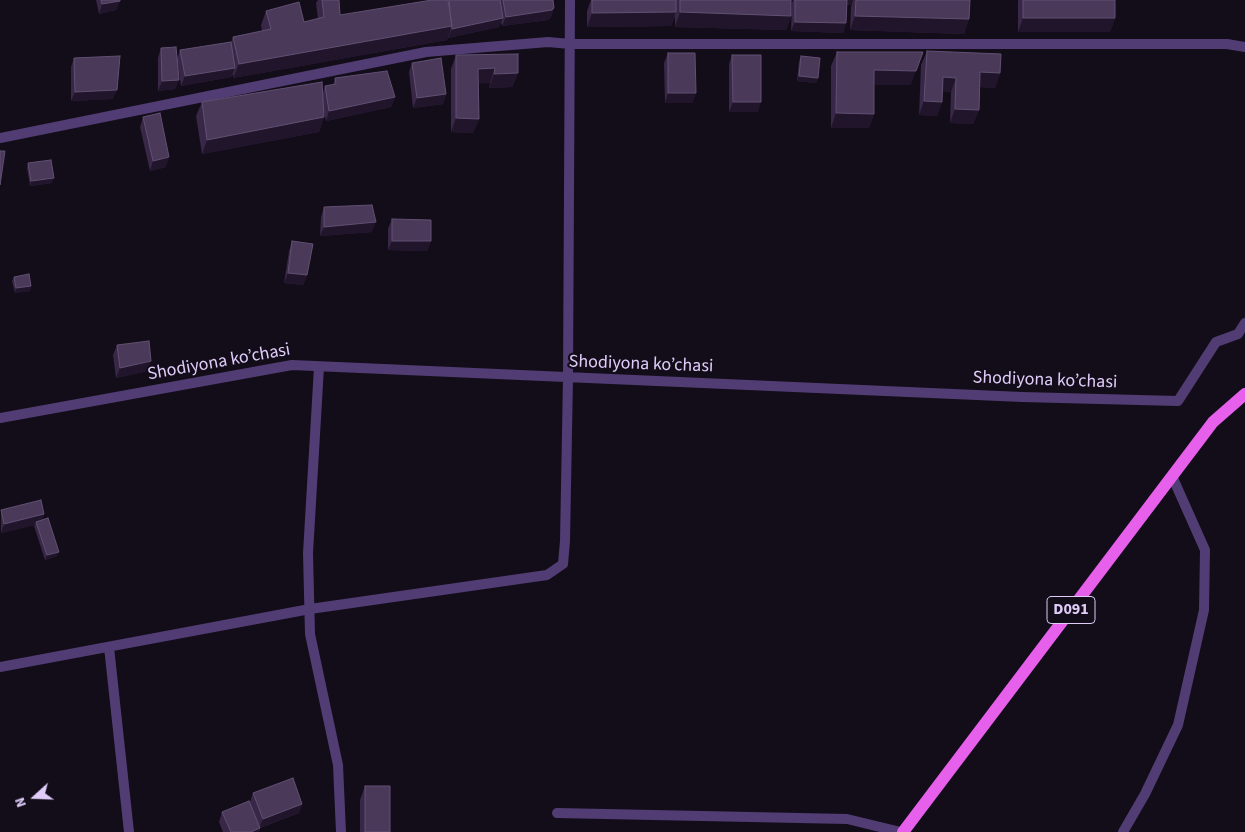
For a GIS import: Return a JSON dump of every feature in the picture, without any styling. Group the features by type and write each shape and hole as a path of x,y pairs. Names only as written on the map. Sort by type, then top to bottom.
{"main road":[{"name":"D091","path":"902,832 1213,422 1245,394"}],"street":[{"path":"0,667 310,610 547,576 563,564 566,541 570,0"},
{"path":"0,138 426,52 548,42 570,44 1227,44 1245,47"},
{"name":"Shodiyona ko’chasi","path":"0,418 292,365 1022,397 1178,401 1216,342 1238,334 1245,323"},
{"path":"319,367 308,553 310,634 338,765 341,832"},
{"path":"1123,832 1178,725 1204,610 1206,550 1172,476"},
{"path":"110,647 129,832"},
{"path":"557,813 847,819 902,832"}],"building":[{"path":"101,0 120,0 120,1 102,4"},
{"path":"322,0 339,0 340,15 432,0 448,0 452,26 239,64 233,37 271,29 266,11 299,2 304,22 324,17"},
{"path":"449,0 500,0 503,18 452,29"},
{"path":"503,0 553,0 554,8 552,10 506,17"},
{"path":"592,0 676,0 676,12 592,13"},
{"path":"680,0 791,0 791,16 680,12"},
{"path":"795,0 847,0 846,23 795,22"},
{"path":"856,0 970,0 969,19 855,16"},
{"path":"1023,0 1115,0 1115,18 1023,18"},
{"path":"231,42 235,68 185,76 180,50"},
{"path":"176,47 179,80 162,81 161,48"},
{"path":"927,51 1001,54 1000,73 980,72 979,110 955,109 956,78 943,77 942,102 924,101"},
{"path":"837,52 923,52 916,71 874,70 874,114 836,113"},
{"path":"668,53 695,53 696,93 668,93"},
{"path":"518,54 518,73 494,74 495,68 478,69 479,119 456,118 456,55"},
{"path":"732,55 761,55 761,102 733,102"},
{"path":"120,56 117,90 75,92 74,58"},
{"path":"801,56 820,58 818,78 799,76"},
{"path":"441,58 446,94 417,98 412,63"},
{"path":"387,71 395,97 329,111 325,86 336,84 335,78"},
{"path":"322,82 324,117 207,140 202,102"},
{"path":"160,113 169,157 153,161 143,117"},
{"path":"0,151 5,151 0,185"},
{"path":"51,160 54,178 31,181 28,163"},
{"path":"372,205 376,222 324,227 324,207"},
{"path":"392,219 431,220 431,241 392,241"},
{"path":"292,241 313,244 307,275 288,273"},
{"path":"29,274 31,286 16,288 14,277"},
{"path":"149,341 151,361 120,368 117,345"},
{"path":"41,500 44,514 4,524 1,510"},
{"path":"48,518 59,552 47,555 36,522"},
{"path":"293,778 302,804 263,819 253,793"},
{"path":"365,786 390,786 390,832 365,832"},
{"path":"249,801 260,828 251,832 231,832 222,812"}]}
